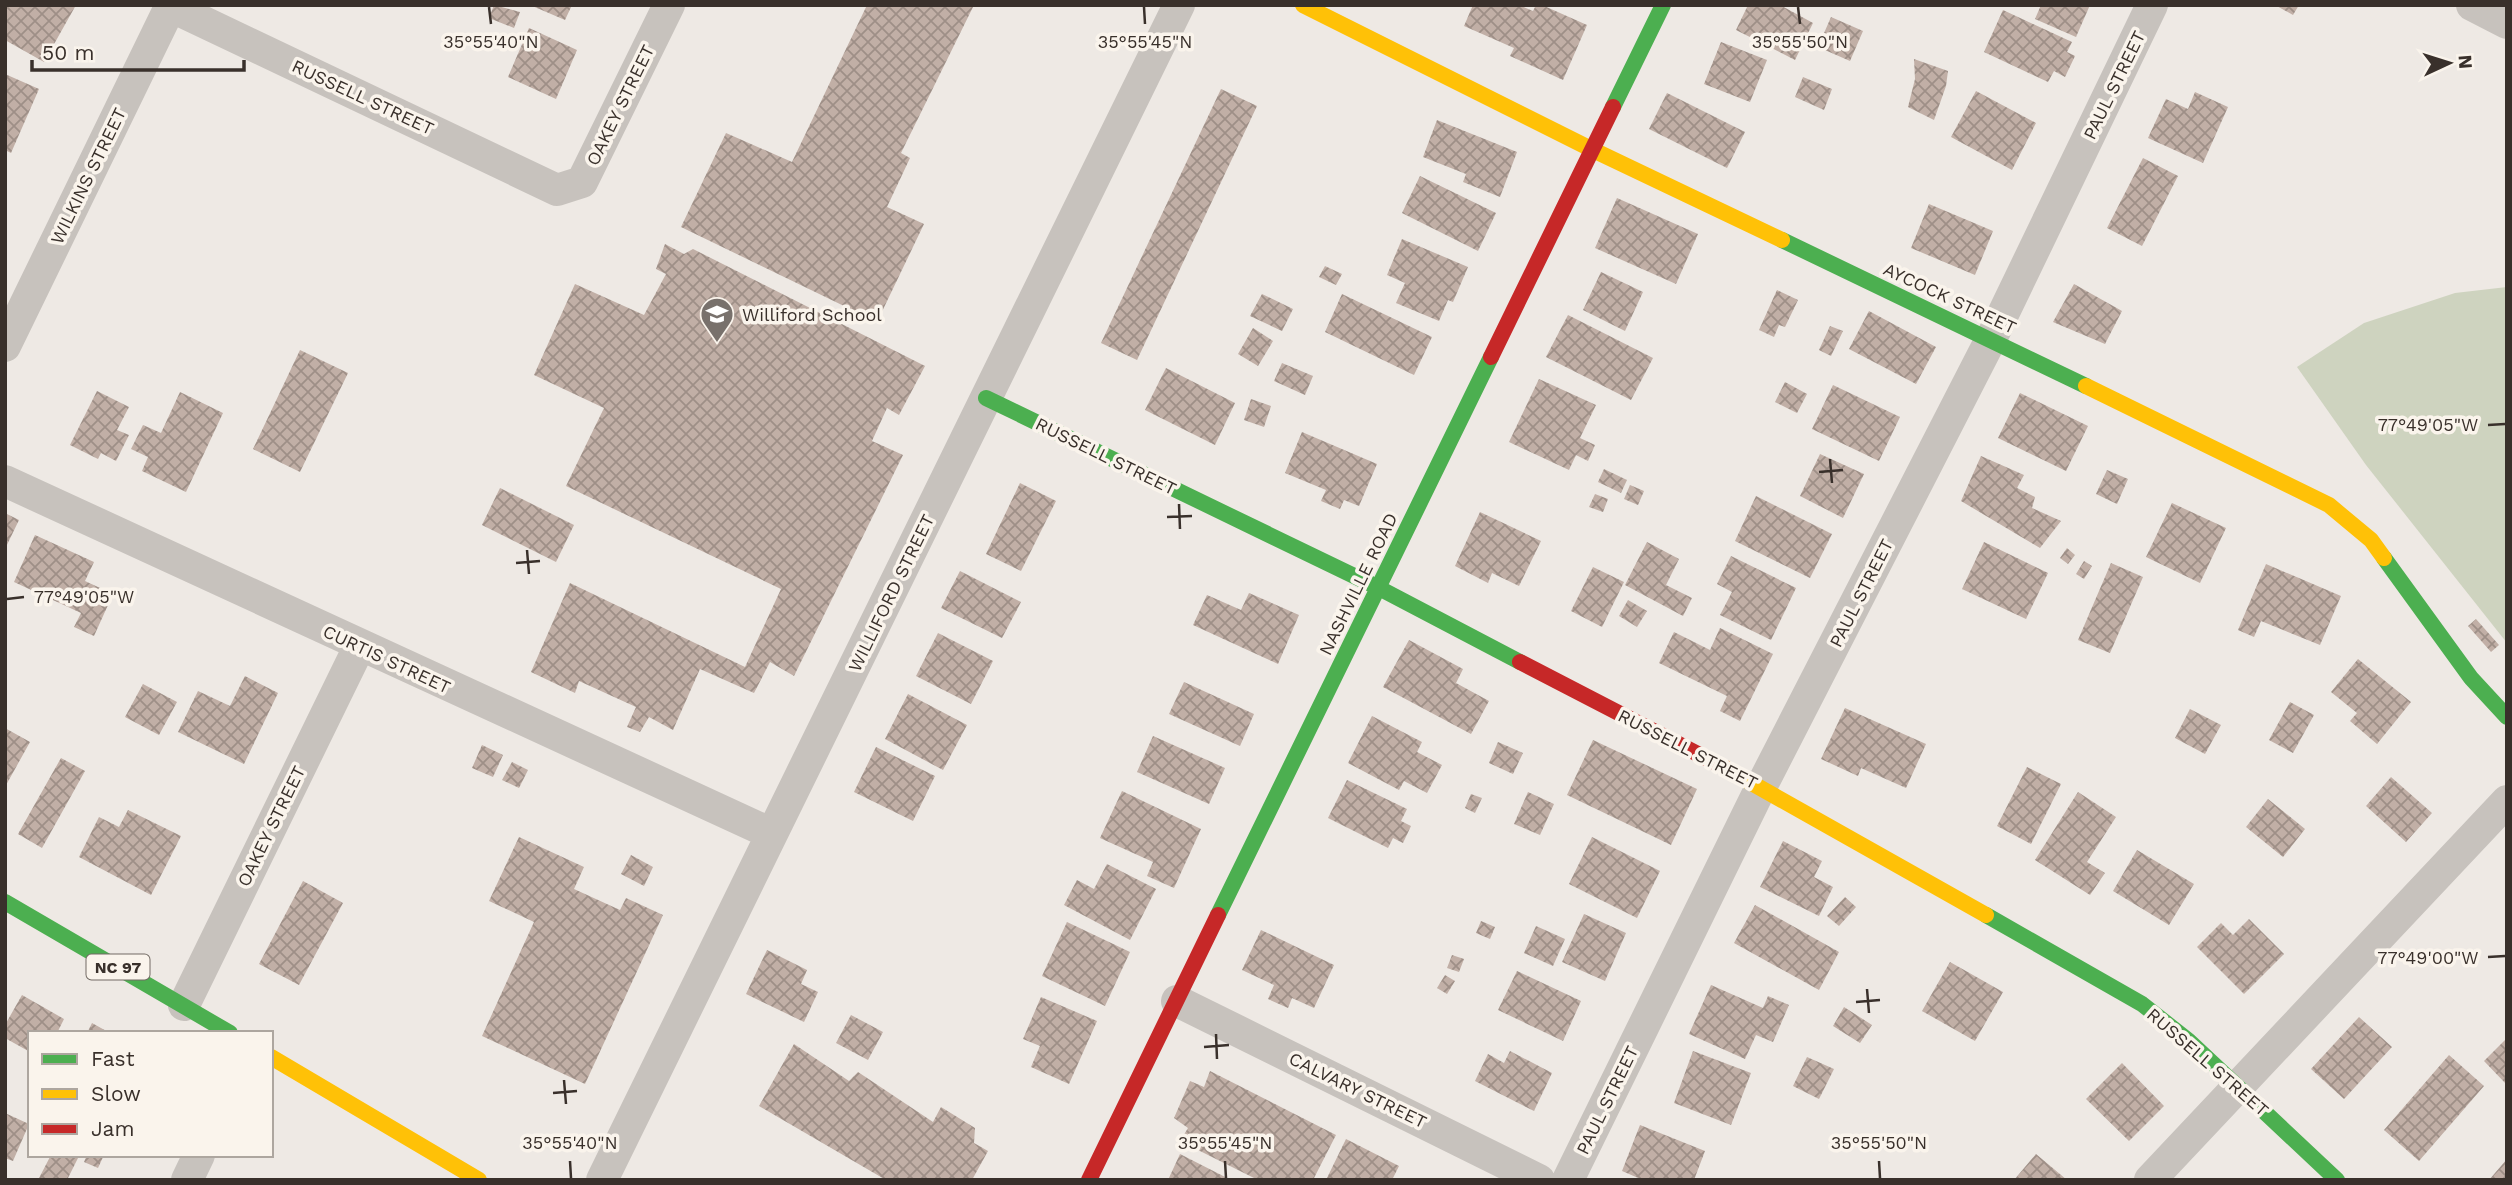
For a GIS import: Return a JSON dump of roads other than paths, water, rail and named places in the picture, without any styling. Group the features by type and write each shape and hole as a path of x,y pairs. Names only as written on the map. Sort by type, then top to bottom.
{"street":[{"name":"OAKEY STREET","path":"557,190 582,182 669,5"},
{"name":"WILLIFORD STREET","path":"602,1180 770,833 1179,5"},
{"name":"AYCOCK STREET","path":"1303,5 1591,149 1992,339 2329,505 2371,540 2471,678 2507,717"},
{"name":"NASHVILLE ROAD","path":"1089,1180 1663,5"},
{"name":"PAUL STREET","path":"1568,1180 1761,787 1992,339 2152,5"},
{"path":"2472,5 2507,23"},
{"name":"RUSSELL STREET","path":"170,6 557,190"},
{"name":"WILKINS STREET","path":"5,346 170,6"},
{"name":"RUSSELL STREET","path":"986,398 1377,587 1761,787 2142,1004 2238,1086 2337,1180"},
{"name":"CURTIS STREET","path":"5,481 359,647 770,833"},
{"name":"OAKEY STREET","path":"184,1005 359,647"},
{"path":"2150,1180 2507,801"},
{"name":"NC 97","path":"5,902 227,1031"},
{"name":"CALVARY STREET","path":"1177,1001 1539,1180"},
{"path":"273,1058 479,1180"},
{"path":"187,1180 198,1157"}],"place":[{"name":"Williford School","path":"717,344"}]}
